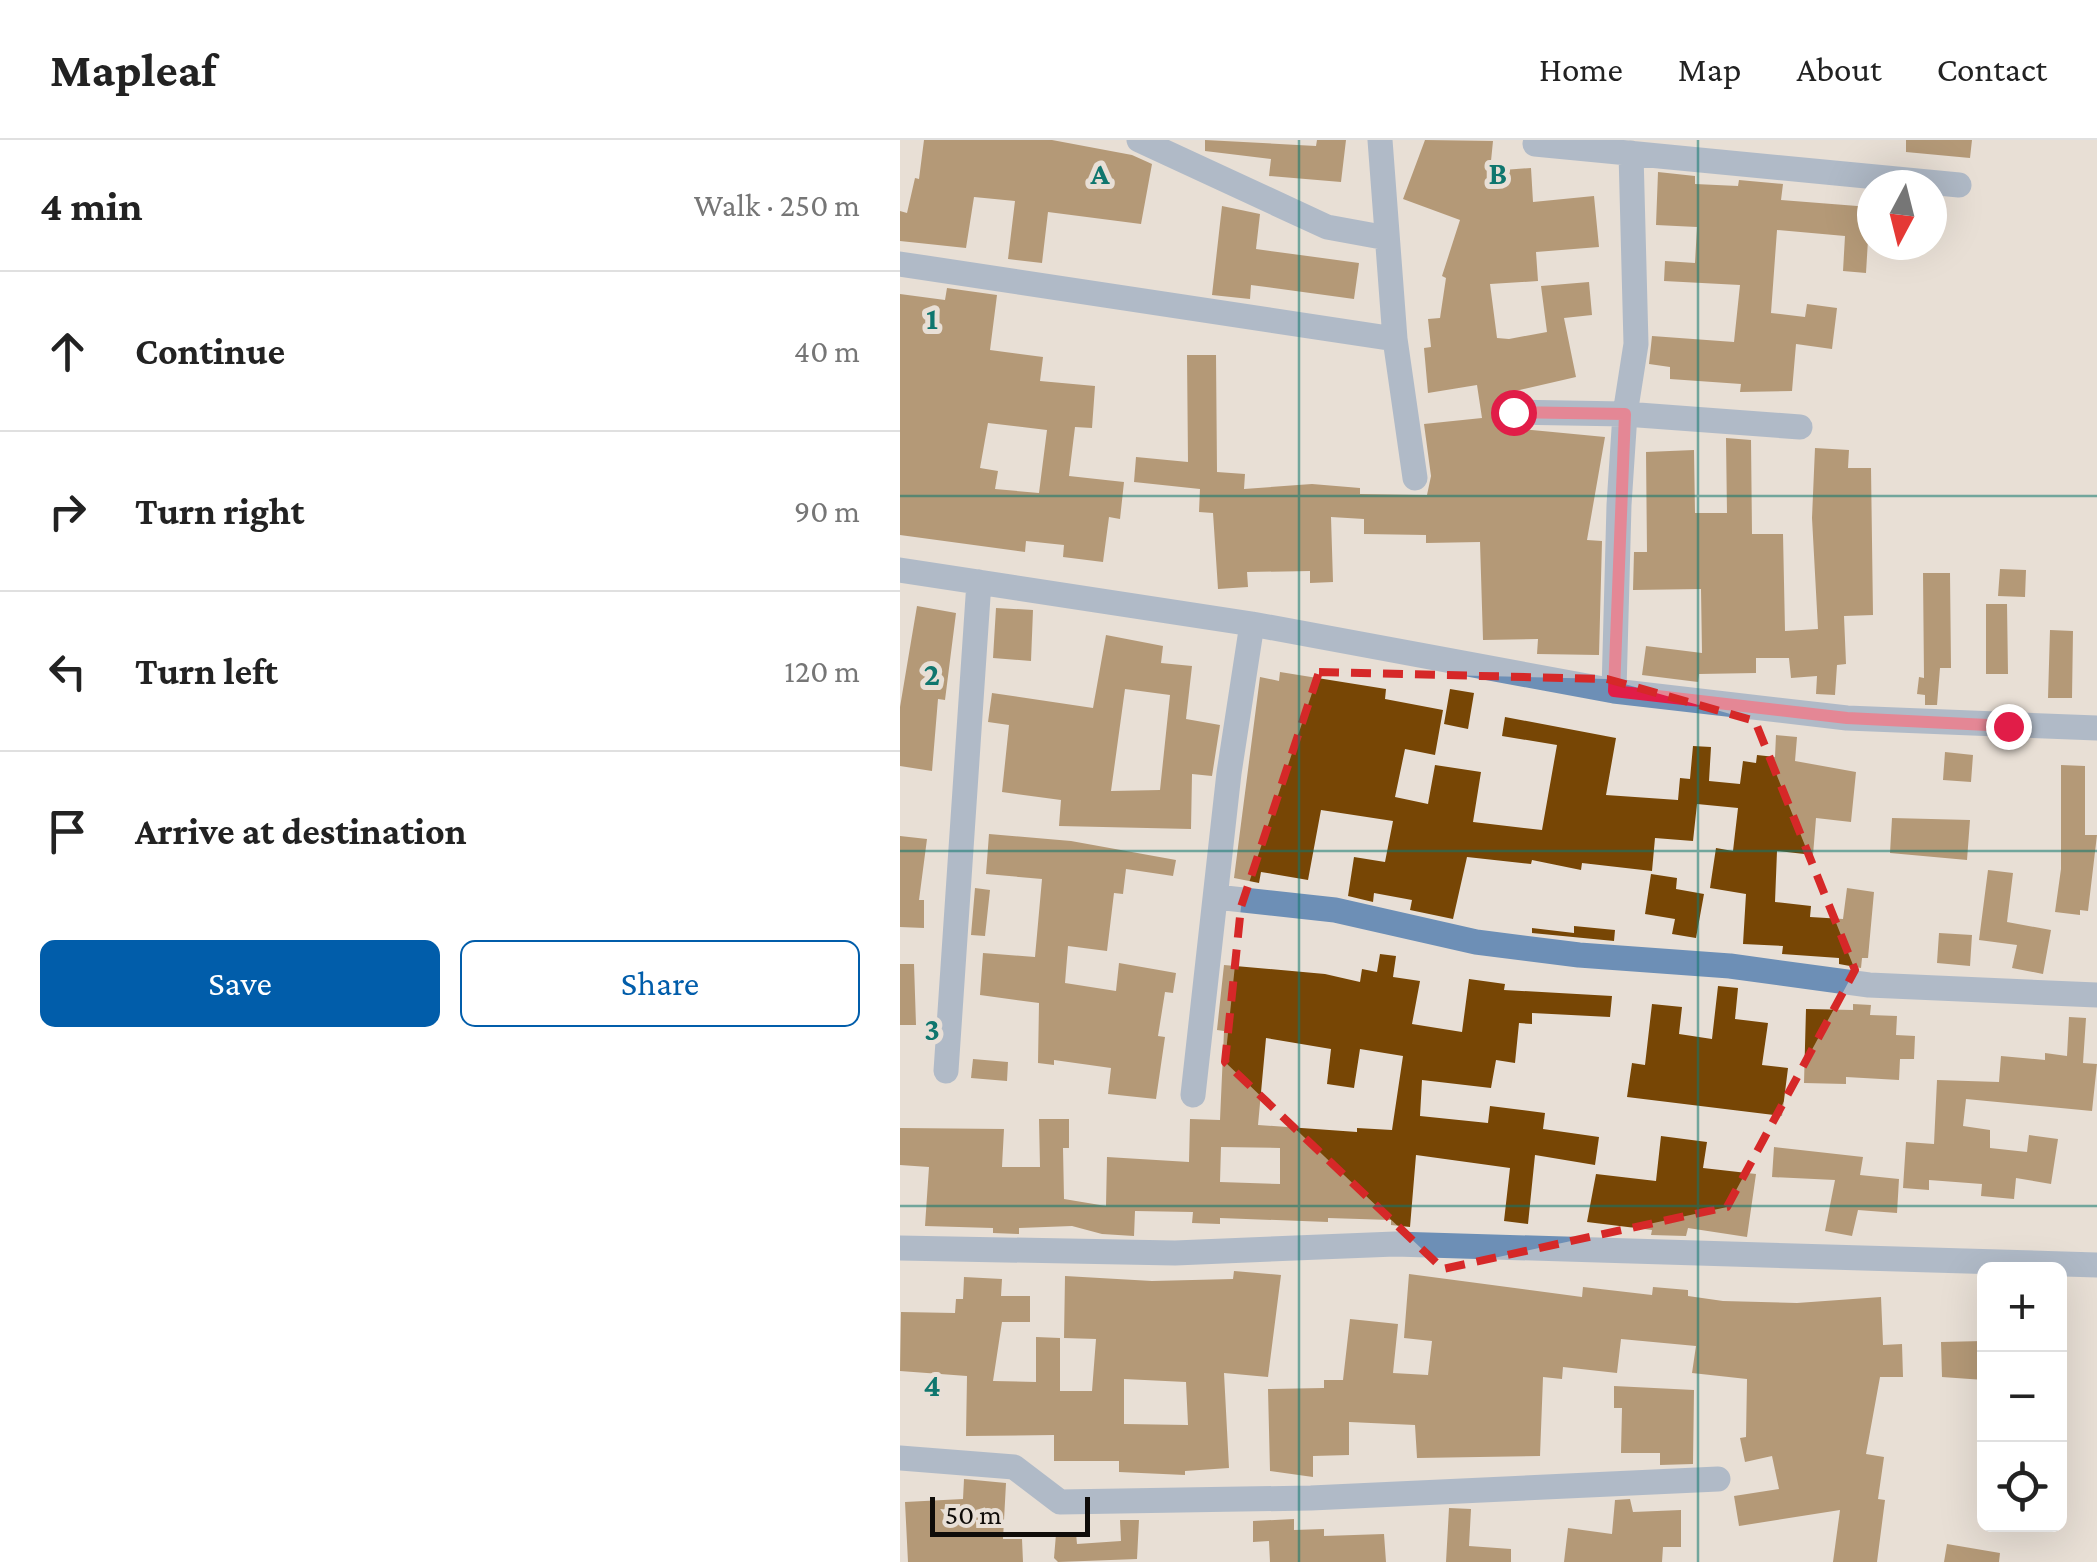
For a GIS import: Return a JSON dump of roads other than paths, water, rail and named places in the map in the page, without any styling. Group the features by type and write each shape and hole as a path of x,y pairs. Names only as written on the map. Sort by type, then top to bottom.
{"street":[{"path":"1138,140 1327,228 1387,238"},
{"path":"1380,140 1395,339 1415,478"},
{"path":"1535,144 1958,185"},
{"path":"1614,691 1625,414 1636,344 1631,153"},
{"path":"900,264 1395,339"},
{"path":"1513,412 1625,414 1800,427"},
{"path":"900,570 1252,624 1614,691 1847,718 2097,728"},
{"path":"946,1071 979,582"},
{"path":"1193,1095 1252,624"},
{"path":"1216,897 1336,910 1476,942 1579,955 1715,964 1869,984 2097,995"},
{"path":"900,1248 1174,1253 1395,1244 2097,1265"},
{"path":"900,1458 1014,1467 1060,1502 1311,1498 1718,1478"}]}
